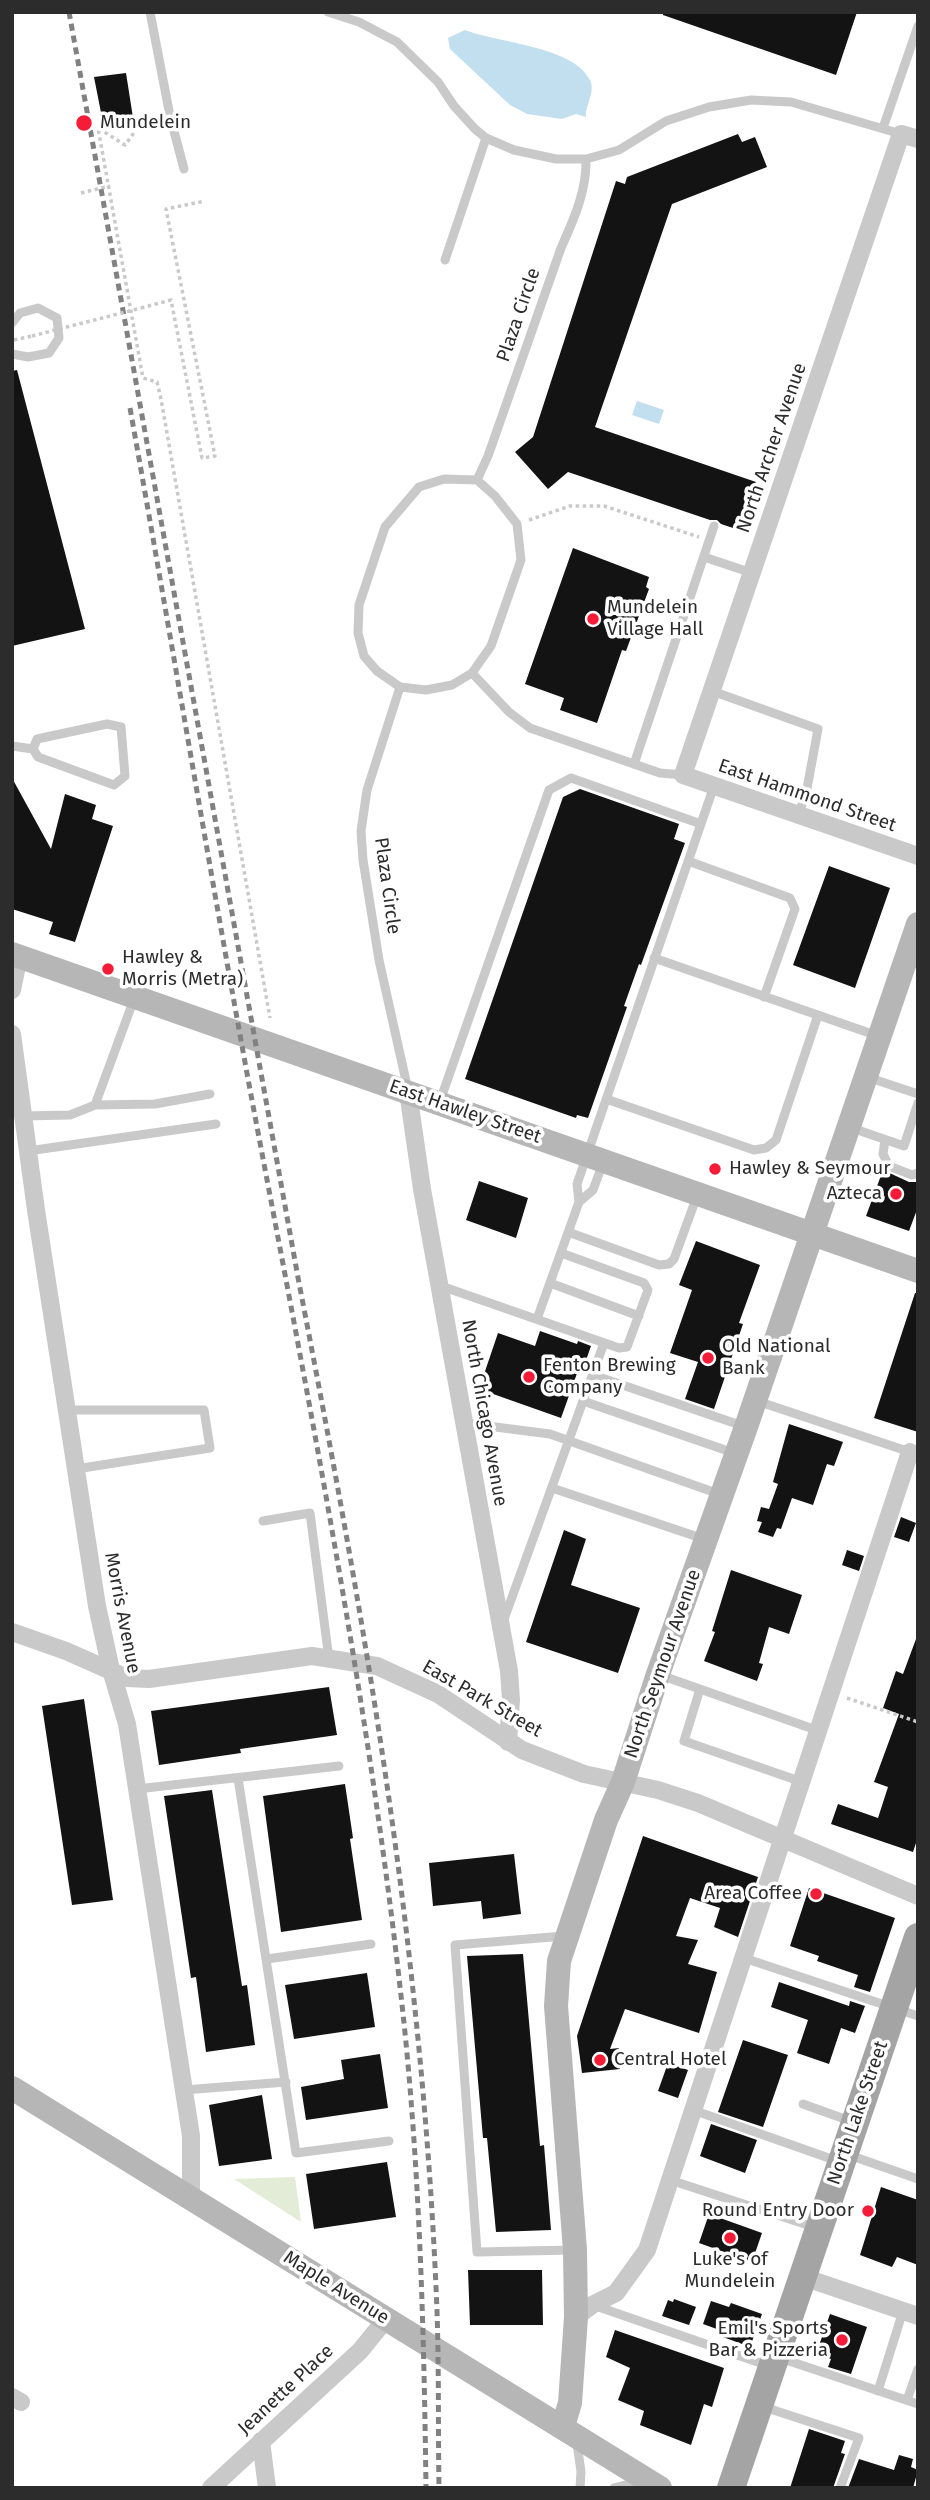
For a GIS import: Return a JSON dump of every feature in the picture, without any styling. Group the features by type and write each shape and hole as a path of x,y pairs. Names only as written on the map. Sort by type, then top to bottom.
{"main road":[{"name":"North Lake Street","path":"731,2488 855,2122 906,2012 918,1937"}],"street":[{"name":"North Archer Avenue","path":"682,775 910,137"},
{"name":"East Hammond Street","path":"682,775 918,856"},
{"name":"North Seymour Avenue","path":"569,2430 570,2403 584,2311 575,2250 556,2007 558,1961 720,1494 746,1427 879,1037 912,961 918,924"},
{"name":"East Hawley Street","path":"16,955 918,1270"},
{"path":"12,990 16,955"},
{"name":"Morris Avenue","path":"12,1034 97,1606 111,1670 127,1724 184,2090 191,2136 191,2198"},
{"name":"North Chicago Avenue","path":"408,1092 422,1189 509,1671 511,1700 508,1742"},
{"path":"584,2311 616,2293 647,2250 831,1692 914,1453"},
{"name":"East Park Street","path":"12,1632 127,1678 149,1679 312,1656 377,1667 438,1694 522,1750 584,1774 658,1790 698,1803 918,1896"},
{"name":"Maple Avenue","path":"12,2088 654,2484"},
{"path":"803,2277 910,2313"},
{"name":"Jeanette Place","path":"211,2488 360,2351 386,2319"},
{"path":"261,2441 267,2488"}],"lane":[{"path":"150,12 170,116 184,169"},
{"path":"328,12 359,22 397,42 438,82 475,130 514,150 556,159 586,159 620,150 666,121 709,107 751,100 791,102 910,137"},
{"path":"883,128 918,26"},
{"path":"445,260 486,138"},
{"name":"Plaza Circle","path":"477,480 488,456 561,248 574,220 587,177 586,159"},
{"path":"12,323 20,313 38,308 57,318 59,338 49,353 28,357 12,354"},
{"path":"444,479 477,480 495,496 517,524 521,560 491,646 472,673 452,685 426,690 400,687 377,671 364,656 358,633 359,605 386,527 405,501 419,487 444,479"},
{"path":"634,764 715,526"},
{"path":"704,557 752,573"},
{"path":"472,673 509,712 530,728 660,773 682,775"},
{"name":"Plaza Circle","path":"400,687 367,790 361,831 379,960 408,1092"},
{"path":"712,691 818,729 806,794 798,815"},
{"path":"12,746 33,749 38,757 114,785 125,776 121,727 107,723 37,739 33,749"},
{"path":"440,1103 549,790 571,778 701,824"},
{"path":"579,1202 593,1190 595,1158 606,1099 714,786"},
{"path":"688,861 790,898 795,909 764,997"},
{"path":"654,958 879,1037"},
{"path":"95,1105 135,996"},
{"path":"606,1099 754,1150 766,1148 776,1140 818,1015"},
{"path":"866,1076 918,1094"},
{"path":"23,1116 70,1115 95,1105 155,1104 210,1094"},
{"path":"848,1127 904,1146 918,1103"},
{"path":"28,1151 216,1125"},
{"path":"885,1140 883,1154 889,1167 912,1175 918,1173"},
{"path":"537,1319 579,1202 577,1184 595,1158"},
{"path":"568,1232 659,1265 669,1264 674,1259 698,1194"},
{"path":"440,1286 619,1348 627,1347 648,1290 644,1283 561,1253"},
{"path":"550,1283 639,1316"},
{"path":"501,1627 604,1343"},
{"path":"593,1375 746,1427"},
{"path":"583,1401 736,1454"},
{"path":"755,1401 914,1453"},
{"path":"67,1410 204,1410 206,1423 209,1448 76,1469"},
{"path":"463,1423 550,1434 720,1494"},
{"path":"552,1488 705,1540"},
{"path":"263,1521 310,1513 329,1659"},
{"path":"658,1674 819,1731"},
{"path":"700,1689 684,1741 803,1782"},
{"path":"137,1788 339,1766"},
{"path":"238,1778 296,2153 389,2141"},
{"path":"567,1936 455,1945 477,2252 575,2250"},
{"path":"267,1959 371,1944"},
{"path":"744,1958 906,2012"},
{"path":"184,2090 286,2082"},
{"path":"803,2104 855,2122"},
{"path":"694,2110 918,2179"},
{"path":"670,2180 819,2229"},
{"path":"584,2311 918,2404"},
{"path":"878,2391 910,2313"},
{"path":"907,2400 918,2370"},
{"path":"759,2405 859,2438 840,2488"},
{"path":"569,2430 581,2472 580,2488"},
{"path":"614,2488 654,2484"}],"path":[{"path":"170,116 139,126 125,145 98,128 143,378 157,382 161,399 270,1018"},
{"path":"81,193 110,186"},
{"path":"12,341 171,300 202,458 215,456 166,209 205,201"},
{"path":"517,524 570,506 604,506 701,538"},
{"path":"831,1692 918,1723"}],"green space":[{"path":"295,2177 301,2222 234,2179"}],"water":[{"path":"465,30 552,53 581,69 592,85 586,117 576,114 562,119 527,114 510,105 450,49 448,38"},
{"path":"637,401 664,410 659,424 632,415"}],"building":[{"path":"663,12 857,12 836,75 663,15"},
{"path":"126,73 134,124 104,128 94,77"},
{"path":"738,134 742,142 755,137 767,167 672,204 595,427 756,482 739,530 717,520 710,520 568,472 548,489 515,452 533,437 616,181 625,184 627,177"},
{"path":"17,370 85,629 12,646 12,371"},
{"name":"Mundelein Village Hall","path":"573,548 649,577 646,587 649,589 626,651 622,650 597,723 560,710 564,698 525,684"},
{"path":"12,778 51,849 65,794 96,805 92,819 113,826 75,942 49,934 53,922 12,909"},
{"path":"580,789 679,824 674,839 685,843 624,1006 627,1007 588,1118 577,1115 576,1118 465,1079 563,797"},
{"path":"829,866 890,888 855,988 793,965"},
{"name":"Azteca","path":"883,1170 909,1182 918,1182 918,1207 909,1231 866,1216"},
{"path":"479,1181 528,1198 516,1238 466,1220"},
{"path":"696,1241 760,1265 739,1323 743,1324 714,1409 685,1399 698,1362 670,1353 692,1290 679,1285"},
{"path":"915,1293 918,1293 918,1432 874,1418"},
{"name":"Fenton Brewing Company","path":"540,1331 591,1346 584,1366 580,1365 561,1418 479,1389 498,1333 535,1346"},
{"path":"789,1424 843,1442 834,1466 827,1464 813,1505 792,1498 781,1529 777,1528 773,1537 758,1532 762,1522 757,1521 761,1507 769,1509 778,1484 773,1482"},
{"path":"901,1517 916,1523 909,1542 894,1537"},
{"path":"564,1530 586,1539 571,1585 640,1608 618,1673 526,1642"},
{"path":"847,1550 864,1556 859,1571 842,1565"},
{"path":"731,1570 802,1595 789,1634 769,1627 759,1663 763,1664 757,1681 704,1661 715,1632 712,1631"},
{"path":"916,1639 918,1837 913,1852 831,1824 838,1804 878,1818 888,1787 874,1782 899,1714 883,1708 896,1671 903,1674"},
{"path":"329,1687 337,1735 240,1749 241,1753 159,1765 151,1711"},
{"path":"84,1699 113,1900 72,1905 42,1706"},
{"path":"345,1784 362,1920 281,1932 263,1796"},
{"path":"212,1790 242,1986 247,1985 255,2045 206,2052 196,1977 191,1978 164,1796"},
{"path":"643,1836 758,1877 738,1937 714,1927 720,1908 690,1898 676,1936 698,1940 688,1964 717,1972 699,2033 625,2009 610,2049 619,2048 620,2069 582,2073 577,2036"},
{"path":"514,1854 521,1914 483,1919 481,1901 433,1906 429,1863"},
{"path":"809,1888 895,1918 870,1992 854,1987 858,1975 817,1961 819,1956 790,1946"},
{"path":"523,1954 540,2146 544,2145 551,2230 496,2232 487,2138 483,2138 467,1956"},
{"path":"367,1973 375,2027 294,2039 285,1985"},
{"path":"779,1982 849,2006 850,2001 865,2006 855,2033 841,2028 829,2064 797,2053 808,2020 771,2007"},
{"path":"743,2040 788,2055 763,2127 718,2112"},
{"path":"380,2054 388,2108 306,2120 301,2087 344,2079 341,2060"},
{"path":"668,2063 688,2070 678,2098 658,2091"},
{"path":"262,2095 272,2159 219,2166 209,2105"},
{"path":"711,2124 757,2140 745,2173 700,2156"},
{"path":"387,2162 396,2217 314,2229 306,2174"},
{"path":"881,2187 918,2200 918,2265 897,2257 892,2267 860,2255"},
{"name":"Luke's of Mundelein","path":"709,2214 762,2233 752,2262 699,2243"},
{"path":"468,2270 542,2270 543,2325 470,2325"},
{"path":"674,2299 696,2307 689,2325 662,2316 668,2300 673,2302"},
{"path":"711,2301 729,2307 731,2303 762,2314 750,2347 723,2337 725,2332 703,2324"},
{"name":"Emil's Sports Bar & Pizzeria","path":"830,2314 867,2327 851,2374 828,2367 831,2359 816,2354"},
{"path":"615,2330 724,2368 712,2407 704,2404 691,2445 640,2425 644,2411 618,2400 630,2368 606,2357"},
{"path":"809,2429 845,2441 841,2453 845,2454 833,2488 790,2488"},
{"path":"899,2455 913,2459 911,2467 918,2470 913,2488 848,2488 859,2459 894,2470"}],"railway":[{"path":"69,12 333,1461 379,1730 404,1910 425,2116 437,2311 439,2488"},
{"path":"130,408 235,1009 337,1558 374,1790 404,2023 414,2139 426,2488"}],"place":[{"name":"Mundelein","path":"84,123"},
{"name":"Mundelein Village Hall","path":"593,619"},
{"name":"Hawley & Morris (Metra)","path":"108,969"},
{"name":"Hawley & Seymour","path":"715,1169"},
{"name":"Azteca","path":"896,1194"},
{"name":"Old National Bank","path":"708,1358"},
{"name":"Fenton Brewing Company","path":"529,1377"},
{"name":"Area Coffee","path":"816,1894"},
{"name":"Central Hotel","path":"600,2060"},
{"name":"Round Entry Door","path":"868,2211"},
{"name":"Luke's of Mundelein","path":"730,2238"},
{"name":"Emil's Sports Bar & Pizzeria","path":"842,2340"}]}
